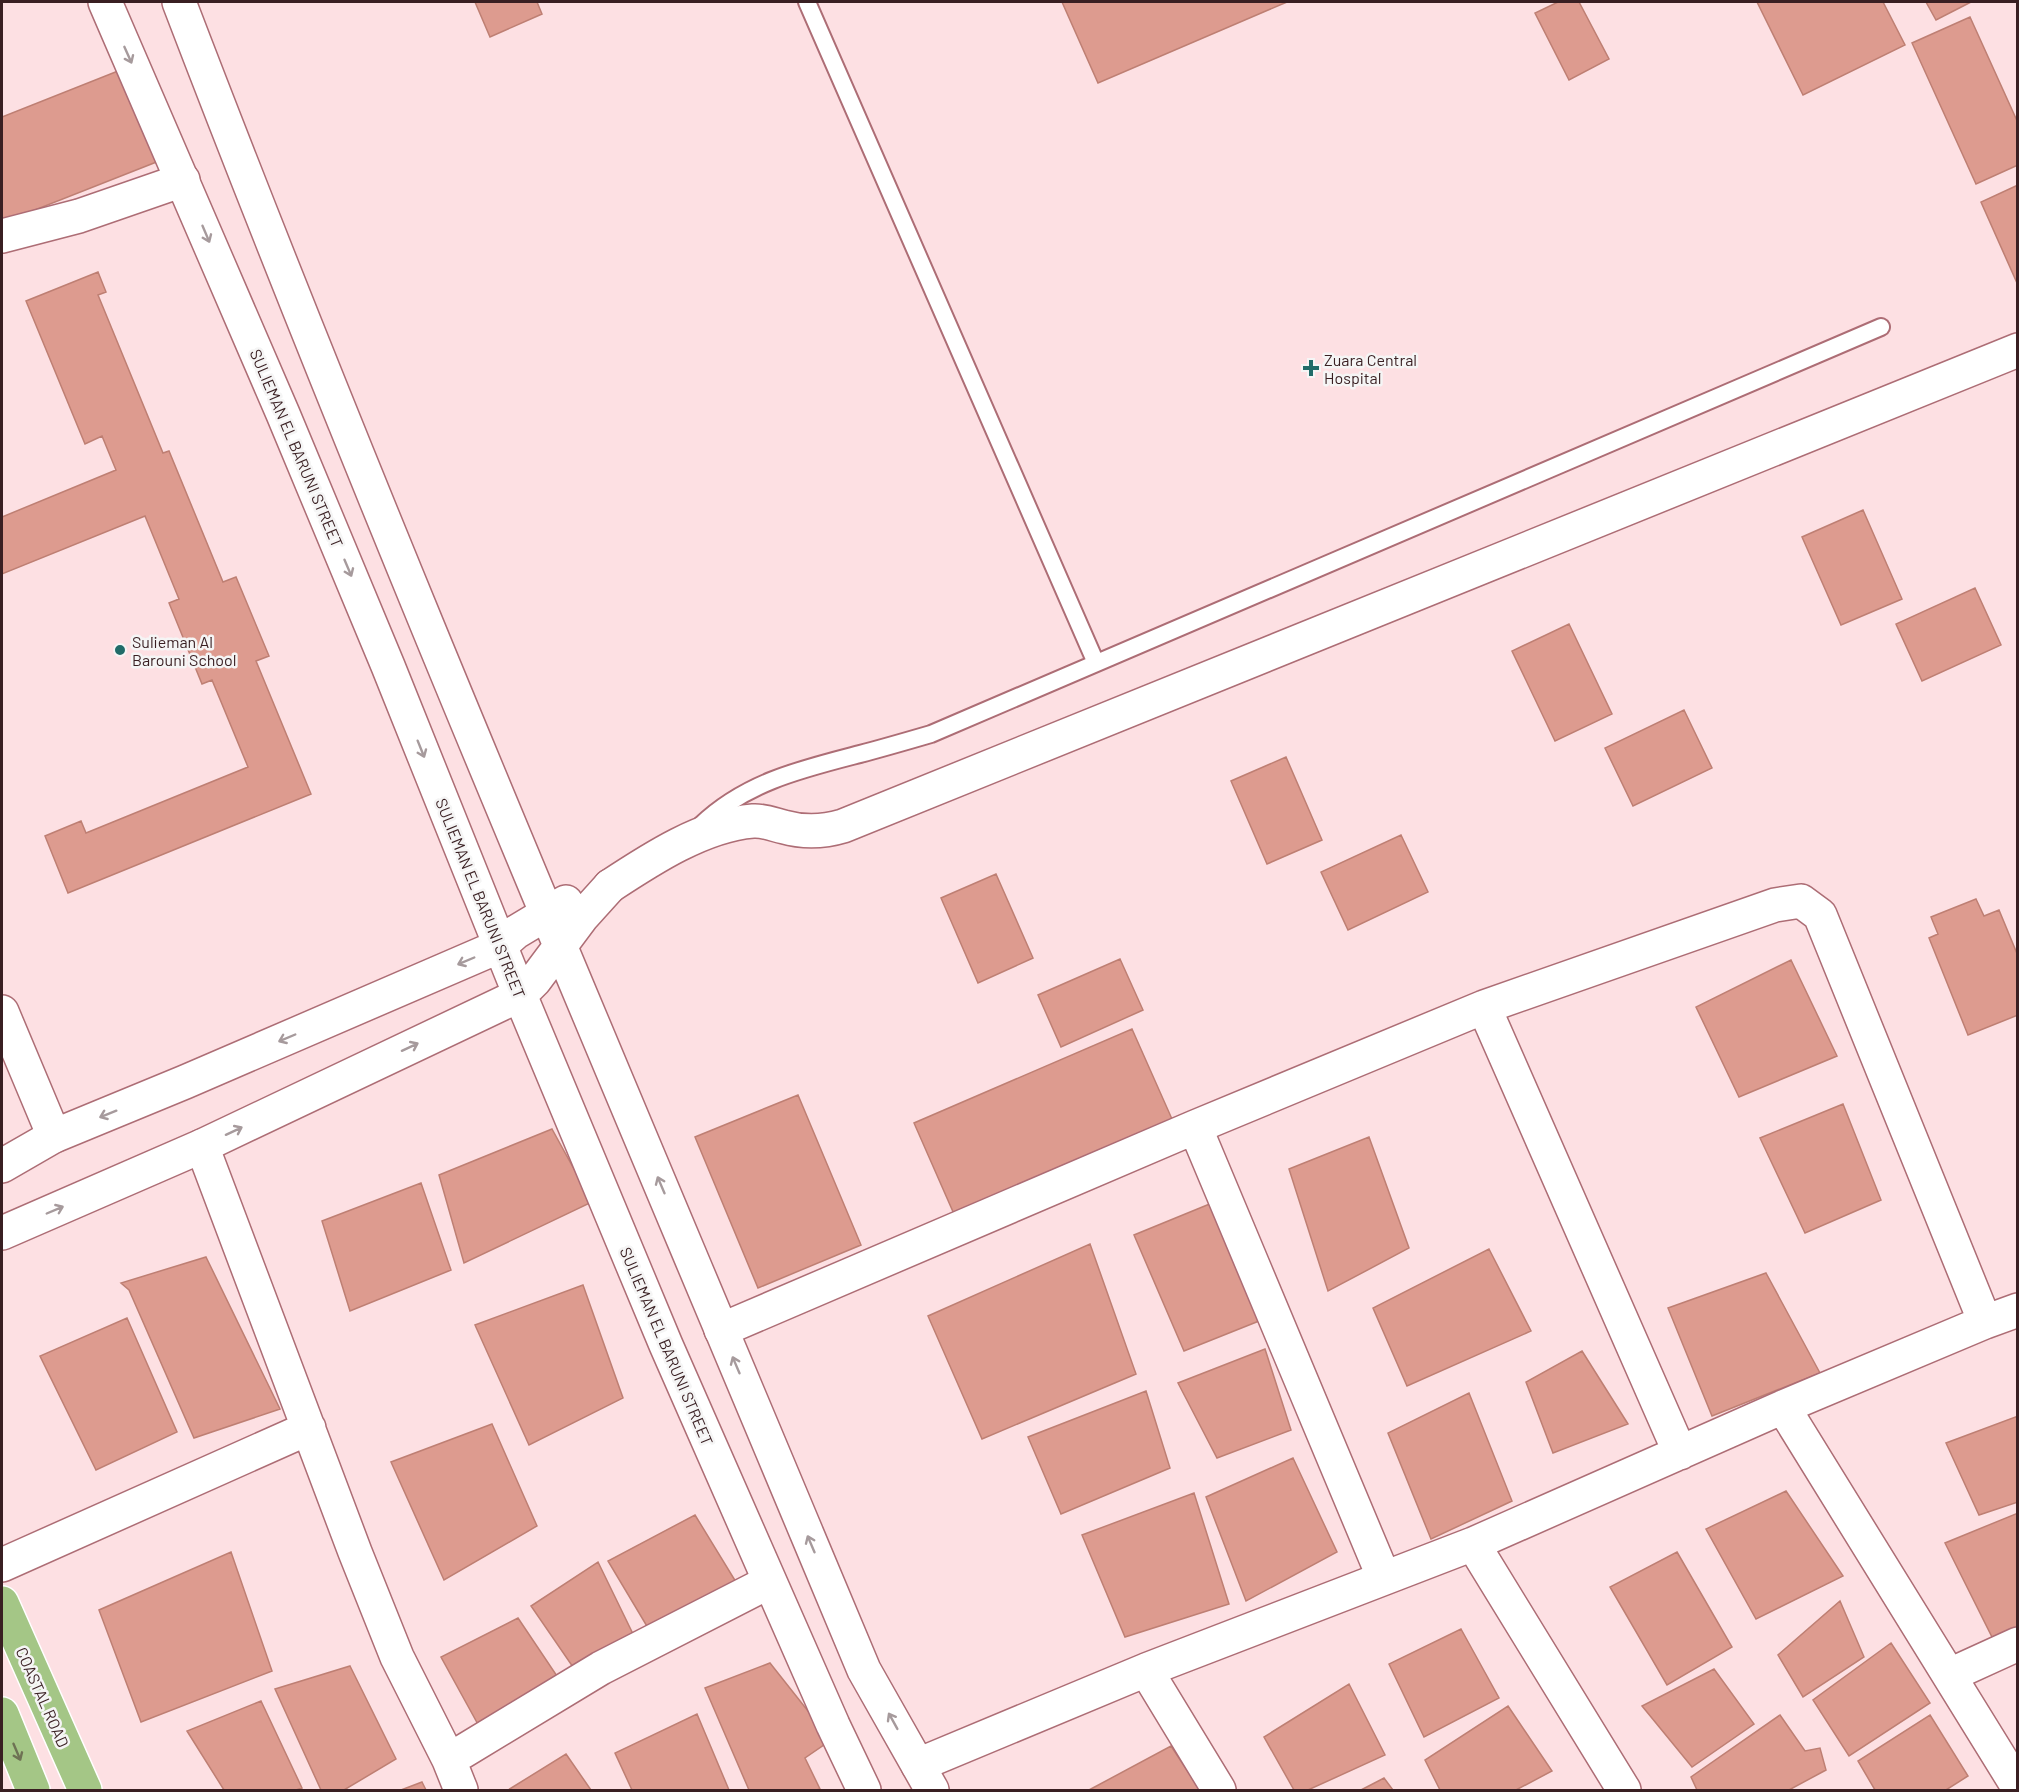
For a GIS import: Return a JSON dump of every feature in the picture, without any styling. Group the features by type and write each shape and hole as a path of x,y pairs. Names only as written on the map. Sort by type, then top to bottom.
{"highway":[{"name":"COASTAL ROAD","path":"2,1603 85,1791"},
{"path":"2,1714 33,1791"}],"street":[{"name":"SULIEMAN EL BARUNI STREET","path":"105,2 183,180 388,666 520,995 666,1345 864,1790"},
{"path":"179,2 262,219 372,493 721,1330 864,1670 925,1778 1146,1671 1473,1544 1784,1407 2018,1310"},
{"path":"2,236 78,216 183,180"},
{"path":"2,1233 202,1146 520,995 535,980 561,944 610,886 649,860 683,842 730,825 755,821 796,830 823,832 843,826 2018,350"},
{"path":"2,1166 54,1136 500,946 516,932 547,912 575,897 610,886"},
{"path":"721,1330 1195,1127 1484,1007 1758,910 1801,901 1820,915 1985,1322"},
{"path":"1484,1007 1680,1453"},
{"path":"2,1012 54,1136"},
{"path":"1195,1127 1384,1578"},
{"path":"202,1146 355,1552 397,1657 449,1760 461,1791"},
{"path":"1784,1407 2018,1786"},
{"path":"2,1565 309,1428"},
{"path":"1473,1544 1624,1791"},
{"path":"449,1760 601,1668 770,1582"},
{"path":"1950,1675 2018,1644"},
{"path":"1146,1671 1219,1791"}],"lane":[{"path":"807,2 1096,663"},
{"path":"683,842 723,807 760,784 790,772 931,734 1881,327"}],"building":[{"path":"475,2 537,2 542,14 490,37"},
{"path":"1062,2 1287,2 1098,83"},
{"path":"1558,2 1579,2 1609,59 1569,80 1535,13"},
{"path":"1757,2 1883,2 1905,45 1803,95"},
{"path":"1926,2 1971,2 1936,20"},
{"path":"1970,17 2018,123 2018,165 1976,184 1912,43"},
{"path":"123,69 159,161 2,223 2,117"},
{"path":"2018,185 2018,283 2017,283 1981,202"},
{"path":"98,272 106,292 98,295 163,453 169,451 223,582 236,577 269,656 256,661 311,794 68,893 45,836 81,821 86,833 248,767 212,680 202,684 169,603 179,599 145,516 2,574 2,517 116,470 102,436 85,444 26,301"},
{"path":"1863,510 1902,599 1841,625 1802,537"},
{"path":"1975,588 2001,645 1922,681 1896,624"},
{"path":"1569,624 1612,714 1555,741 1512,651"},
{"path":"1684,710 1712,768 1633,806 1605,748"},
{"path":"1286,757 1322,840 1267,864 1231,781"},
{"path":"1401,835 1428,892 1348,930 1321,872"},
{"path":"996,874 1033,958 978,983 941,898"},
{"path":"1976,899 1984,916 1999,910 2018,956 2018,1015 1968,1035 1929,938 1938,934 1931,917"},
{"path":"1120,959 1143,1010 1061,1047 1038,995"},
{"path":"1791,960 1837,1056 1739,1097 1696,1007"},
{"path":"1132,1029 1172,1119 954,1214 914,1123"},
{"path":"798,1095 861,1245 758,1288 695,1137"},
{"path":"1843,1104 1881,1200 1805,1233 1760,1138"},
{"path":"552,1129 592,1202 464,1263 439,1175"},
{"path":"1369,1137 1409,1248 1328,1291 1289,1169"},
{"path":"421,1183 451,1270 350,1311 322,1221"},
{"path":"1212,1203 1264,1319 1184,1351 1134,1235"},
{"path":"1090,1244 1136,1374 982,1439 928,1316"},
{"path":"1489,1249 1531,1331 1407,1386 1373,1308"},
{"path":"206,1257 280,1409 194,1438 129,1290 121,1283"},
{"path":"1766,1273 1820,1373 1712,1416 1668,1308"},
{"path":"583,1285 623,1398 529,1445 475,1325"},
{"path":"127,1318 177,1432 96,1470 40,1356"},
{"path":"1265,1349 1291,1430 1217,1458 1178,1383"},
{"path":"1582,1351 1628,1424 1553,1453 1526,1382"},
{"path":"1146,1391 1170,1468 1061,1514 1028,1437"},
{"path":"1469,1393 1512,1501 1431,1539 1388,1433"},
{"path":"2018,1416 2018,1502 1979,1515 1946,1443"},
{"path":"492,1424 537,1526 444,1580 391,1462"},
{"path":"1293,1458 1337,1552 1246,1601 1206,1497"},
{"path":"1786,1491 1843,1576 1756,1619 1706,1529"},
{"path":"1194,1493 1229,1604 1125,1637 1082,1535"},
{"path":"2018,1513 2018,1630 1993,1639 1945,1543"},
{"path":"695,1515 736,1582 648,1628 608,1561"},
{"path":"231,1552 272,1671 141,1722 99,1610"},
{"path":"1677,1552 1732,1647 1667,1685 1610,1587"},
{"path":"598,1562 633,1634 575,1670 531,1606"},
{"path":"1840,1601 1864,1657 1803,1697 1778,1655"},
{"path":"518,1618 559,1679 480,1728 441,1657"},
{"path":"1461,1629 1499,1698 1424,1737 1389,1664"},
{"path":"1891,1643 1930,1703 1849,1756 1813,1700"},
{"path":"770,1663 831,1740 805,1758 820,1789 749,1790 705,1688"},
{"path":"350,1666 396,1759 344,1790 321,1790 275,1689"},
{"path":"1714,1669 1754,1724 1692,1767 1642,1706"},
{"path":"1349,1684 1385,1755 1308,1790 1294,1790 1264,1737"},
{"path":"261,1701 302,1788 296,1790 224,1790 187,1731"},
{"path":"1508,1706 1552,1771 1516,1790 1440,1790 1425,1760"},
{"path":"697,1714 729,1790 632,1790 615,1753"},
{"path":"1780,1715 1805,1751 1820,1748 1826,1770 1789,1790 1697,1790 1691,1777"},
{"path":"1930,1715 1968,1776 1946,1790 1875,1790 1858,1761"},
{"path":"1171,1746 1200,1790 1089,1790"},
{"path":"566,1754 591,1790 508,1790"},
{"path":"1384,1778 1393,1790 1361,1790"},
{"path":"422,1782 426,1790 401,1790"}],"place":[{"name":"Zuara Central Hospital","path":"1311,368"},
{"name":"Sulieman Al Barouni School","path":"120,650"}]}
